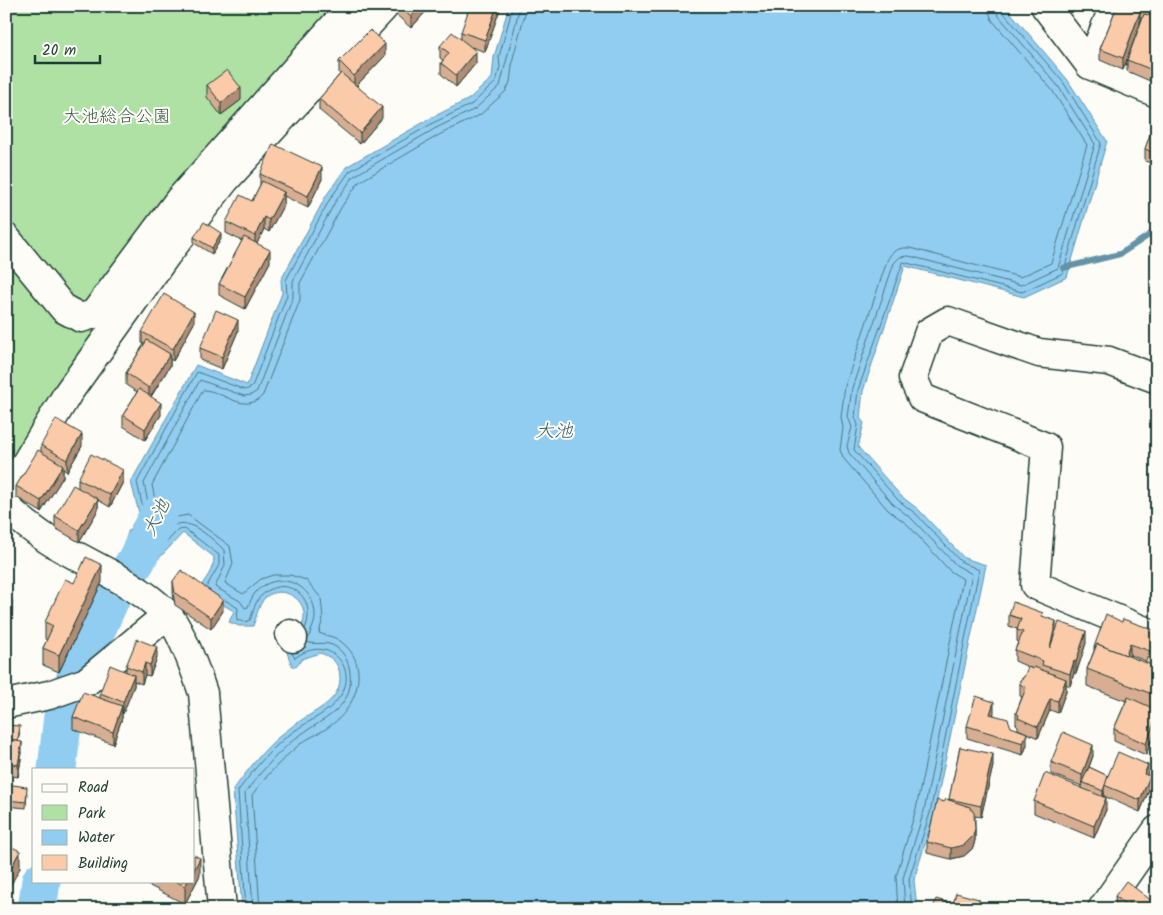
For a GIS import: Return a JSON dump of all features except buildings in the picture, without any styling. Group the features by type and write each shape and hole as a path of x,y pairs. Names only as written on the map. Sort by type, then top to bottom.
{"street":[{"path":"6,238 64,309 81,318 94,314 179,200 352,6"},
{"path":"6,496 68,393 167,254 225,180 385,6"},
{"path":"1045,6 1090,65 1157,93"},
{"path":"1090,65 1114,6"},
{"path":"81,318 88,342 97,352"},
{"path":"1157,379 1109,361 1039,353 948,321 929,332 913,378 922,398 1046,447 1035,585 1157,636"},
{"path":"6,508 26,526 140,591 167,614 193,661 203,693 222,909"},
{"path":"6,704 49,694 86,682 167,614"},
{"path":"1102,909 1157,830"}],"green space":[{"name":"大池総合公園","path":"6,6 364,6 88,342 68,369 6,475"}],"water":[{"name":"大池","path":"509,6 1005,6 1067,79 1107,141 1067,277 1024,297 905,266 863,391 860,418 864,423 858,447 901,496 919,510 964,558 986,565 934,814 914,880 917,909 242,909 233,790 255,761 274,741 330,700 339,687 339,670 332,659 320,653 302,659 296,667 292,666 286,650 301,627 304,617 300,603 290,594 276,593 269,595 263,600 253,626 239,626 229,622 234,611 197,590 211,570 214,557 183,533 147,571 120,558 128,532 139,513 131,482 196,365 247,385 282,293 281,280 326,196 346,167 431,118 469,99 492,78 494,57"}],"waterway":[{"path":"1063,268 1120,254 1157,230"},
{"name":"大池","path":"57,768 63,716 80,666 110,599 136,561 158,516"},
{"name":"大池","path":"37,909 41,882"}]}
